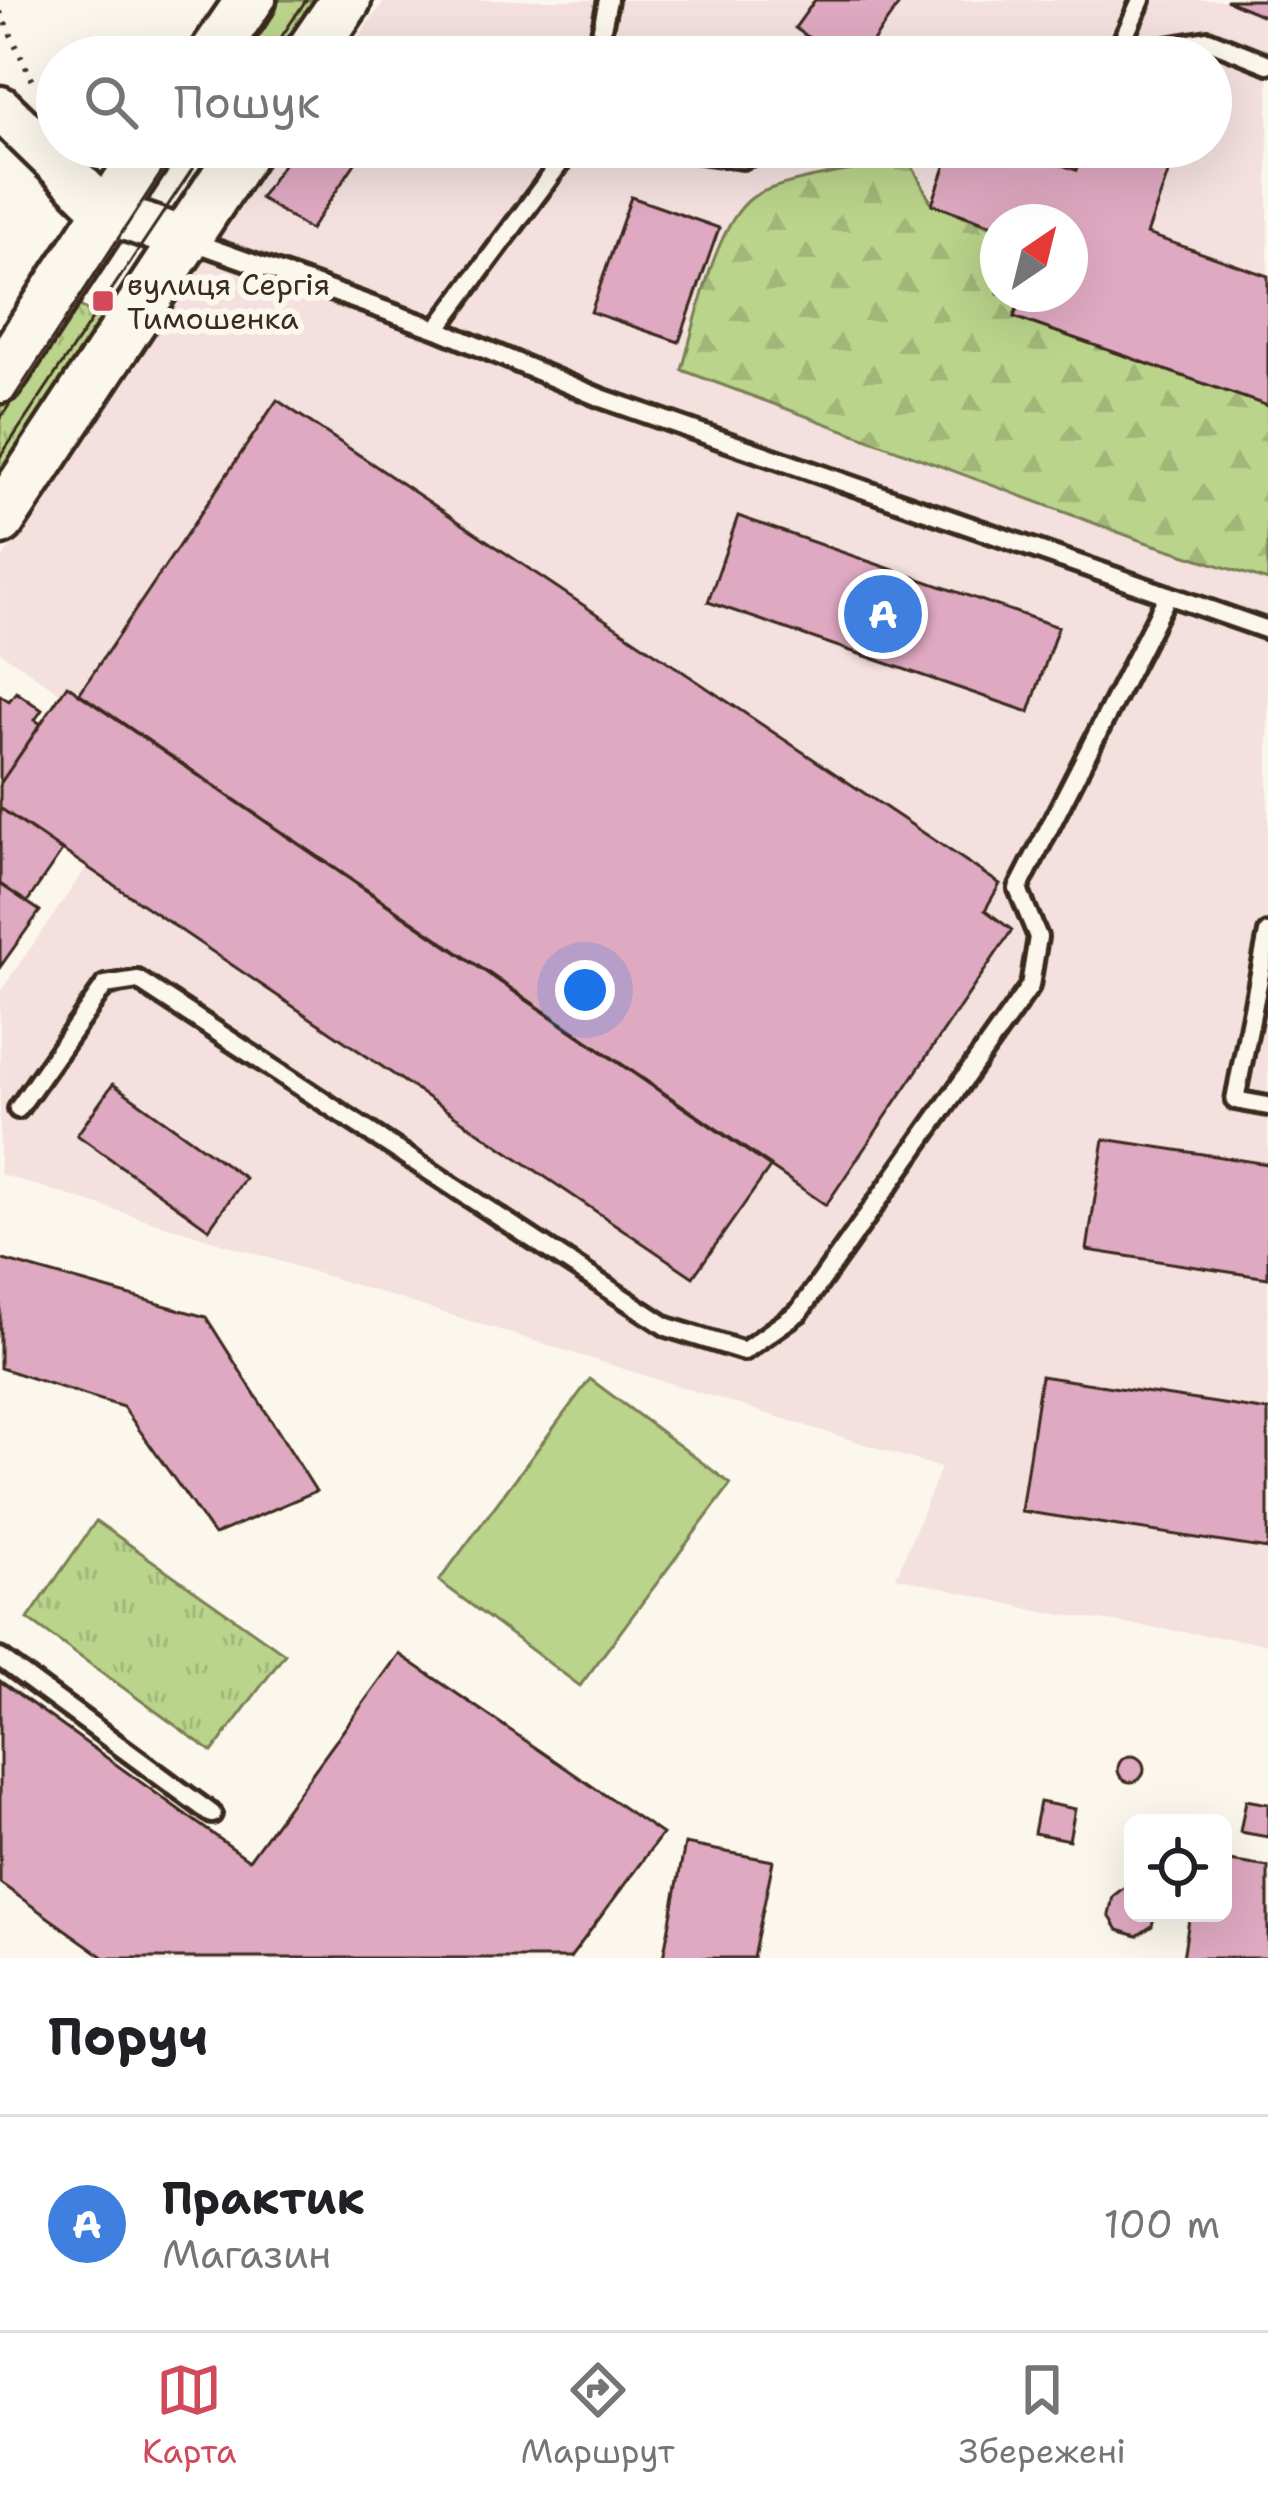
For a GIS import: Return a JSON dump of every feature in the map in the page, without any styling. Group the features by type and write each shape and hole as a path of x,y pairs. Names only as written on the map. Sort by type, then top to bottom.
{"main road":[{"path":"226,36 251,0"},
{"path":"321,36 346,0"},
{"path":"0,378 137,168"},
{"path":"0,520 233,168"}],"street":[{"path":"0,108 36,143"},
{"path":"62,168 107,212 184,239"}],"lane":[{"path":"600,36 608,0"},
{"path":"1125,36 1141,0"},
{"path":"1232,50 1268,64"},
{"path":"437,329 556,168"},
{"path":"184,239 437,329 601,398 1268,630"},
{"path":"18,1109 105,985 138,980 667,1327 744,1351 799,1312 1030,986 1038,938 1018,889 1168,595"},
{"path":"1268,934 1234,1100 1268,1106"},
{"path":"0,1658 212,1814"}],"path":[{"path":"0,12 36,85"}],"shaded area":[{"path":"385,0 1268,0 1268,1644 1043,1612 896,1577 941,1468 0,1174 0,992 161,760 0,652 0,562 266,168 1232,168 1232,36 359,36"}],"green space":[{"path":"265,0 316,0 291,36 240,36"},
{"path":"866,168 913,168 932,204 980,222 980,312 1016,312 1014,317 1268,406 1268,581 1142,541 682,370 717,252 739,210 766,190"},
{"path":"66,296 102,321 0,476 0,398"},
{"path":"590,1379 731,1484 580,1686 439,1581"},
{"path":"96,1521 285,1654 212,1752 28,1619"}],"building":[{"path":"815,0 902,0 877,36 806,36 795,28"},
{"path":"1226,0 1268,0 1268,18"},
{"path":"281,168 352,168 310,230 260,198"},
{"path":"945,168 1170,168 1147,234 1268,276 1268,406 1014,317 1016,312 1088,312 1088,204 980,204 980,221 932,204"},
{"path":"631,197 719,228 679,342 591,312"},
{"path":"277,400 1000,884 985,910 1012,930 826,1205 79,694"},
{"path":"738,516 1058,627 1029,712 708,602"},
{"path":"67,685 771,1166 693,1277 0,808 0,784"},
{"path":"16,692 42,710 35,720 41,724 0,784 0,695 9,701"},
{"path":"0,808 62,851 27,902 0,884"},
{"path":"0,884 40,911 0,967"},
{"path":"113,1084 245,1178 209,1229 77,1135"},
{"path":"1104,1139 1268,1164 1268,1278 1087,1250"},
{"path":"0,1259 206,1317 316,1491 214,1535 123,1407 0,1368"},
{"path":"1041,1376 1268,1411 1268,1549 1021,1511"},
{"path":"399,1654 662,1834 570,1958 105,1958 0,1883 0,1681 249,1860"},
{"path":"1131,1756 1141,1759 1141,1779 1131,1782 1121,1779 1118,1769 1121,1759"},
{"path":"1246,1800 1268,1804 1268,1837 1240,1832"},
{"path":"1040,1802 1075,1809 1069,1840 1034,1833"},
{"path":"685,1844 773,1861 753,1958 663,1958"},
{"path":"1232,1861 1268,1867 1268,1958 1183,1958 1189,1922 1232,1922"},
{"path":"1124,1887 1124,1922 1153,1922 1152,1926 1137,1936 1118,1930 1109,1915 1113,1896"}],"tram line":[{"path":"254,36 279,0"},
{"path":"282,36 306,0"},
{"path":"0,419 164,168"},
{"path":"0,457 193,168"}],"place":[{"name":"вулиця Сергія Тимошенка","path":"103,301"},
{"name":"Практик","path":"883,614"}]}
